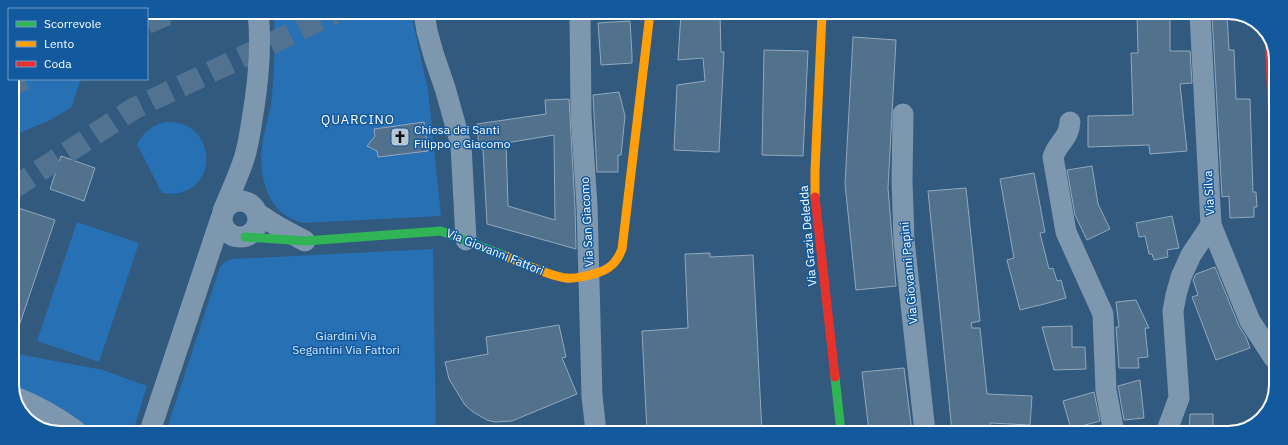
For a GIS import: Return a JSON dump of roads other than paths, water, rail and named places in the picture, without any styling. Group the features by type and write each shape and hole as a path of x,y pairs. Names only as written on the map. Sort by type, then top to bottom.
{"street":[{"path":"152,426 222,214 244,160 256,97 259,56 259,19"},
{"path":"425,19 434,56 445,88 461,145 466,240"},
{"name":"Via San Giacomo","path":"580,19 582,115 590,275 592,396 595,426"},
{"path":"590,275 613,266 622,249 649,19"},
{"name":"Via Grazia Deledda","path":"822,19 815,201 840,426"},
{"name":"Via Silva","path":"1200,19 1211,225 1250,321 1269,350"},
{"name":"Via Giovanni Papini","path":"903,114 902,180 904,240 924,426"},
{"path":"1070,122 1070,128 1065,138 1056,149 1053,157 1066,232 1103,314 1106,390 1113,426"},
{"path":"198,289 217,258 225,249 242,237 251,234 258,225 258,219 244,160"},
{"path":"242,237 228,234 222,224 222,214 231,203 236,201 242,201 277,226 305,241"},
{"path":"1169,426 1179,398 1173,311 1176,295 1181,277 1191,255 1211,225"},
{"name":"Via Giovanni Fattori","path":"242,237 305,241 441,231 550,274 569,278 590,275"},
{"path":"22,400 38,406 69,426"}],"tunnel":[{"path":"148,23 156,19"},
{"path":"19,184 133,109 322,19"}],"place":[{"name":"Chiesa dei Santi Filippo e Giacomo","path":"400,137"}],"district":[{"name":"QUARCINO","path":"358,119"}],"park label":[{"name":"Giardini Via Segantini Via Fattori","path":"346,343"}]}
